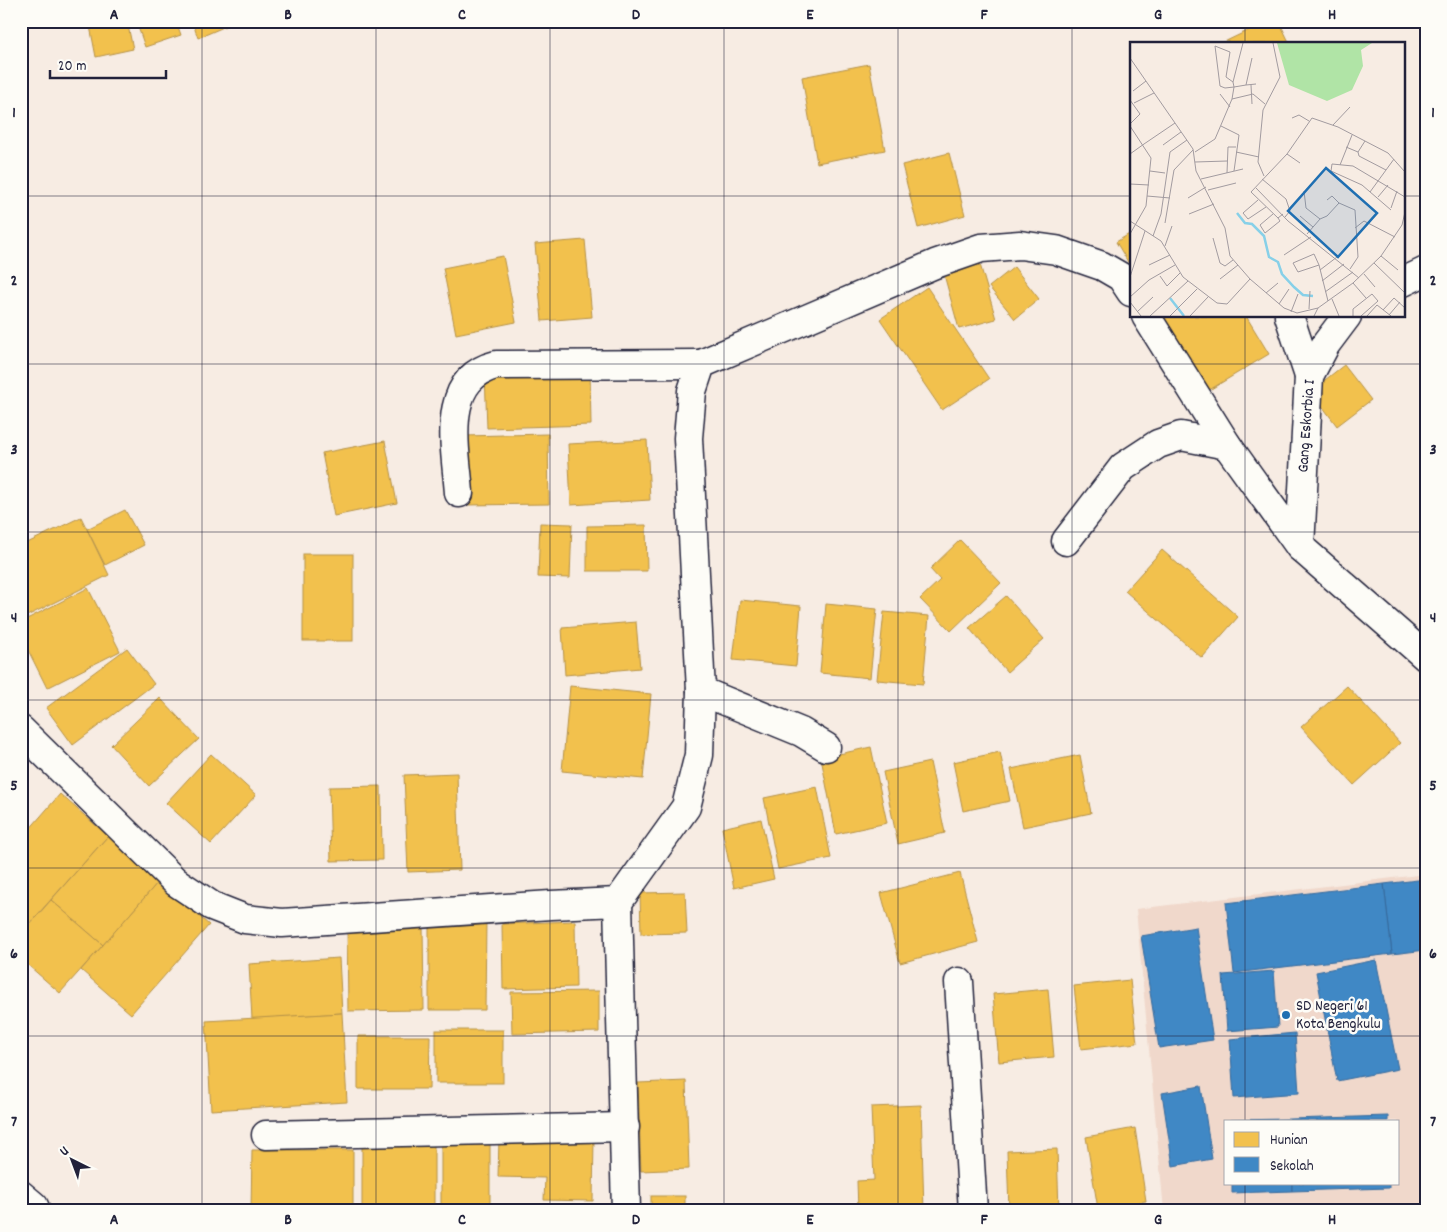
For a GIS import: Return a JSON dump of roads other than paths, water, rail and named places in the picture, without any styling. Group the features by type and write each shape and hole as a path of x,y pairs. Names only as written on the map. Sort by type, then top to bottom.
{"street":[{"path":"459,494 454,421 458,398 470,379 486,368 496,365 701,364 926,268 981,248 1020,245 1056,250 1102,266 1121,277 1130,290"},
{"path":"1404,282 1426,271"},
{"path":"1147,318 1227,445 1300,547 1426,658"},
{"path":"1290,318 1309,376"},
{"name":"Gang Eskorbia I","path":"1300,547 1309,376 1326,344 1346,318"},
{"path":"626,1211 618,902 686,807 698,755 701,690 688,438 692,391 701,364"},
{"path":"1066,541 1123,467 1158,444 1181,436 1227,445"},
{"path":"701,690 802,732 826,747"},
{"path":"21,730 176,882 212,906 245,919 282,923 551,904 618,902"},
{"path":"959,982 973,1211"},
{"path":"266,1135 625,1127"},
{"path":"21,1195 34,1206 36,1211"}],"place":[{"name":"SD Negeri 61 Kota Bengkulu","path":"1286,1015"}]}
